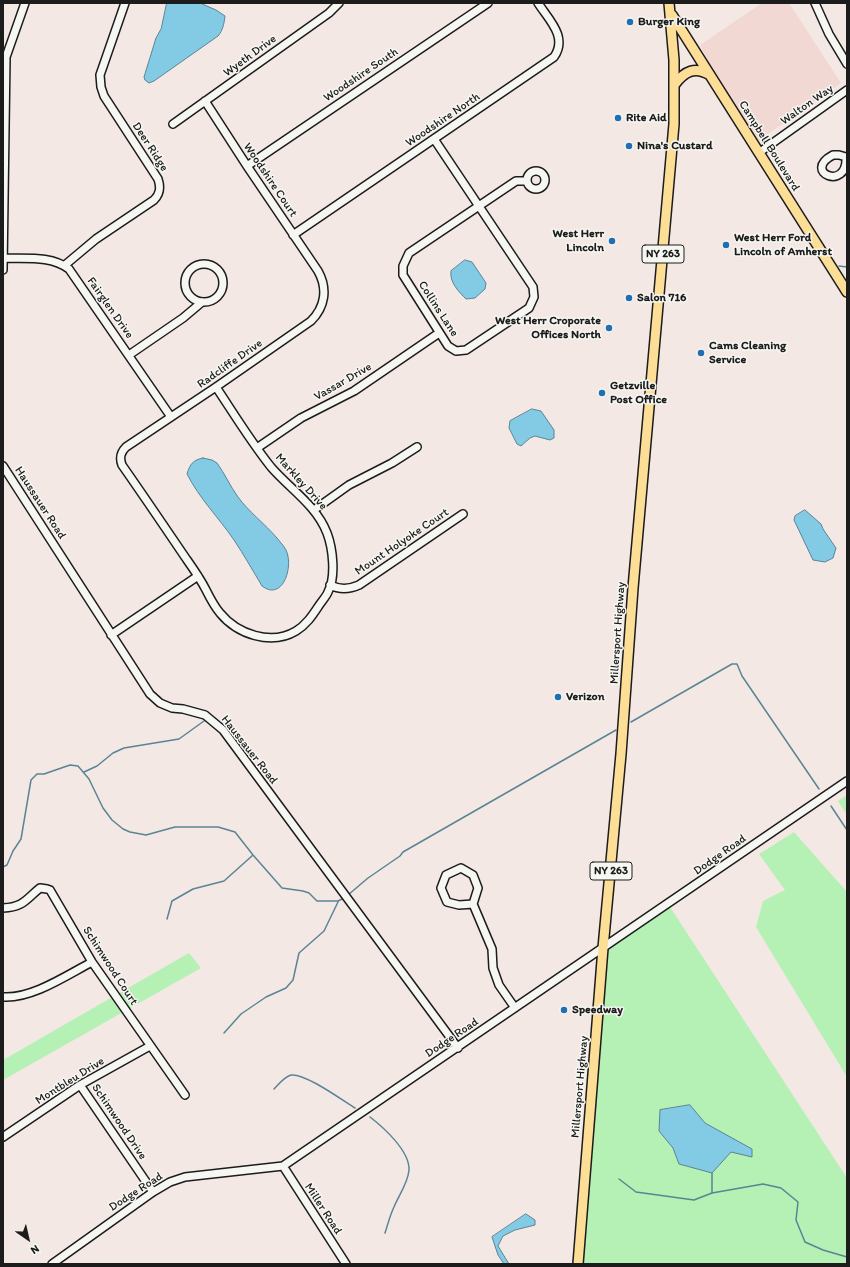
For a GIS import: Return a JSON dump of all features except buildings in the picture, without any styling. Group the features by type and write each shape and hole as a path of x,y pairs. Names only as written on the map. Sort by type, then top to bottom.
{"main road":[{"name":"Millersport Highway","path":"578,1264 621,754 633,588 672,149 675,84 669,3"},
{"name":"Campbell Boulevard","path":"671,14 760,152 847,292"},
{"path":"675,84 683,75 692,71 700,70 710,75"}],"street":[{"path":"3,270 6,57 25,3"},
{"name":"Deer Ridge","path":"65,265 96,239 154,200 157,197 160,188 158,179 104,96 100,82 102,68 125,3"},
{"name":"Wyeth Drive","path":"173,124 329,13 339,3"},
{"name":"Woodshire South","path":"247,166 488,3"},
{"name":"Woodshire North","path":"293,235 554,57 560,46 559,35 538,3"},
{"path":"664,3 671,14"},
{"path":"815,3 832,39 847,64"},
{"name":"Walton Way","path":"760,152 847,90"},
{"name":"Woodshire Court","path":"205,101 318,271"},
{"name":"Collins Lane","path":"434,139 479,206 533,287 534,297 529,308 466,350 456,350 448,346 439,333 403,275 403,266 409,254 479,206"},
{"path":"479,206 516,181 527,181"},
{"path":"3,258 48,259 65,265"},
{"name":"Fairglen Drive","path":"65,265 74,275 171,417"},
{"path":"129,355 183,318 202,302 209,302 215,299 222,288 221,276 217,270 206,265 194,267 186,276 185,282 188,293 192,298 202,302"},
{"name":"Radcliffe Drive","path":"198,576 118,459 126,447 311,321 316,316 323,304 323,283 318,271"},
{"name":"Vassar Drive","path":"257,448 301,418 354,391 439,333"},
{"name":"Markley Drive","path":"198,576 214,605 226,620 247,633 265,637 273,637 289,634 310,619 328,592 333,565 330,545 323,525 314,510 272,468 216,387"},
{"path":"314,510 349,485 392,463 417,447"},
{"name":"Haussauer Road","path":"3,466 150,694 160,703 172,708 183,709 205,715 223,730 458,1048"},
{"name":"Mount Holyoke Court","path":"330,585 336,588 349,588 359,585 463,514"},
{"path":"111,635 198,576"},
{"name":"Dodge Road","path":"52,1264 153,1192 170,1182 185,1177 283,1166 458,1048 847,781"},
{"path":"473,904 459,905 447,902 441,888 446,875 460,868 473,875 478,888 473,904 492,949 493,968 499,985 515,1008"},
{"name":"Schimwood Court","path":"3,908 9,908 23,903 40,888 50,890 92,962 185,1096"},
{"path":"3,997 17,997 35,991 92,962"},
{"name":"Montbleu Drive","path":"3,1137 80,1085 150,1046"},
{"name":"Schimwood Drive","path":"80,1085 153,1192"},
{"name":"Miller Road","path":"283,1166 346,1264"}],"shaded area":[{"path":"762,3 789,3 841,83 758,141 714,72 700,45"}],"green space":[{"path":"847,795 847,815 838,801"},
{"path":"794,832 847,892 847,1077 756,927 763,901 785,890 759,854"},
{"path":"668,904 847,1178 847,1264 578,1264 603,948"},
{"path":"189,953 201,968 3,1080 3,1060"}],"water":[{"path":"167,3 200,3 225,16 224,24 218,36 149,83 144,77 156,38 161,29"},
{"path":"465,260 472,262 486,283 485,289 475,298 466,299 453,283 451,271"},
{"path":"532,409 541,411 554,430 554,438 550,440 535,436 530,438 521,446 517,444 509,428 510,421"},
{"path":"203,458 217,463 242,502 286,550 289,565 287,573 281,586 276,589 269,590 262,586 234,540 203,500 192,483 187,474 189,468 194,461"},
{"path":"805,510 821,524 836,548 833,558 825,562 813,560 794,520 795,516"},
{"path":"690,1105 705,1123 752,1149 752,1157 731,1152 712,1173 679,1164 673,1148 659,1131 660,1110"},
{"path":"526,1214 535,1220 535,1225 515,1230 503,1236 498,1246 509,1264 504,1264 498,1255 492,1237"}],"waterway":[{"path":"839,266 847,267"},
{"path":"631,722 732,664 737,664 742,676 819,789"},
{"path":"84,772 97,766 113,753 124,748 179,739 204,721"},
{"path":"348,895 368,878 400,856 403,852 616,730"},
{"path":"3,867 7,865 13,851 21,839 31,780 37,774 44,774 70,765 78,766 89,779 103,808 112,820 123,829 146,835 175,827 218,827 235,832 282,888 309,893 317,901 338,901 344,898"},
{"path":"831,806 847,830"},
{"path":"167,919 172,901 193,889 224,881 253,855"},
{"path":"224,1033 241,1014 266,997 286,988 293,980 299,953 324,931 338,902"},
{"path":"274,1089 286,1077 291,1075 297,1076 314,1082 355,1108"},
{"path":"370,1117 382,1127 401,1148 408,1163 409,1170 407,1180 393,1210 385,1233"},
{"path":"712,1173 712,1193"},
{"path":"619,1179 636,1192 694,1200 712,1193 763,1184 781,1188 798,1202 796,1220 805,1242 823,1250 847,1257"}],"place":[{"name":"Burger King","path":"630,22"},
{"name":"Rite Aid","path":"618,118"},
{"name":"Nina's Custard","path":"629,146"},
{"name":"West Herr Lincoln","path":"612,241"},
{"name":"West Herr Ford Lincoln of Amherst","path":"726,245"},
{"name":"Salon 716","path":"629,298"},
{"name":"West Herr Croporate Offices North","path":"609,328"},
{"name":"Cams Cleaning Service","path":"701,353"},
{"name":"Getzville Post Office","path":"602,393"},
{"name":"Verizon","path":"558,697"},
{"name":"Speedway","path":"564,1010"}]}
